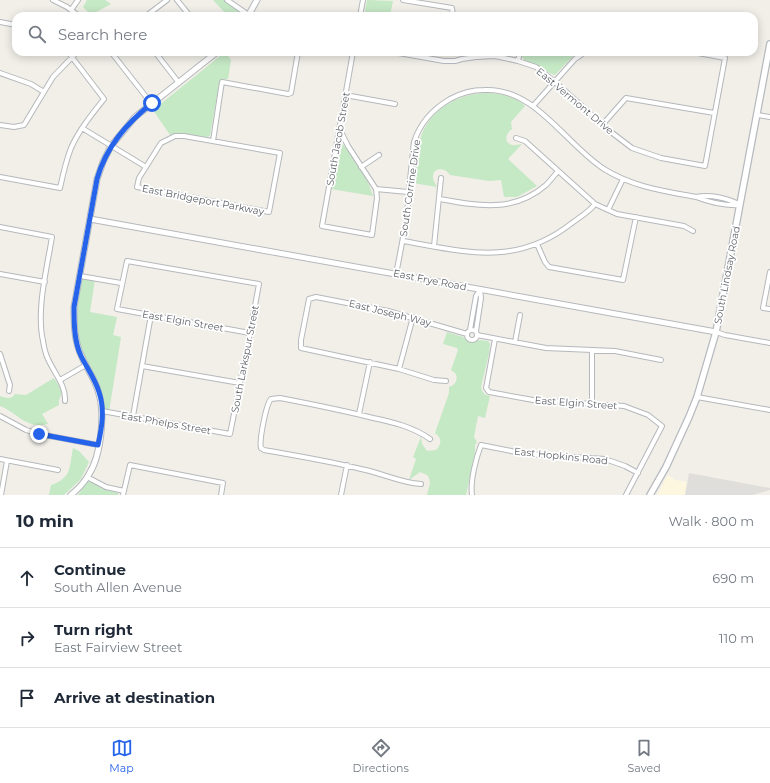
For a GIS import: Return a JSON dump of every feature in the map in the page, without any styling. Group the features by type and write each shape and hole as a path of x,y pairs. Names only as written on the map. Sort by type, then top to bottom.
{"main road":[{"name":"South Lindsay Road","path":"650,495 672,454 697,397 716,332 770,44"}],"street":[{"path":"53,0 74,12"},
{"path":"71,10 78,0"},
{"path":"151,12 167,0"},
{"path":"177,0 187,12"},
{"path":"227,0 244,12"},
{"path":"251,12 256,0"},
{"path":"361,12 363,0"},
{"path":"403,0 452,8 452,12"},
{"path":"0,22 12,24"},
{"path":"0,125 14,127 24,125 54,77 72,56 104,99 82,128 71,147 60,188 0,177"},
{"path":"114,56 152,103"},
{"path":"158,56 179,83"},
{"path":"71,495 87,477 94,462 102,423 99,393 80,355 74,323 74,307 99,171 111,146 135,117 213,56"},
{"path":"82,128 146,167 161,143 176,136 213,141 222,82 288,94 291,93 297,56"},
{"name":"South Jacob Street","path":"353,56 322,226 372,235 377,198 376,190"},
{"name":"East Vermont Drive","path":"416,56 444,61 495,56 536,67 611,132 632,148 662,158 705,166 714,113"},
{"path":"518,61 519,56"},
{"path":"533,106 579,56"},
{"path":"603,124 626,98 714,113 725,58 714,56"},
{"path":"0,73 31,84 44,92"},
{"name":"South Corrine Drive","path":"396,274 407,214 414,142 424,120 439,105 472,90 492,89 505,91 521,97 533,106 593,161 604,169 623,179 652,189 696,197 704,195 733,201 740,205"},
{"path":"345,95 396,104"},
{"path":"757,115 770,117"},
{"path":"340,128 348,146 376,190 408,192"},
{"path":"516,138 525,141 595,204 617,214 684,226 693,231"},
{"name":"East Bridgeport Parkway","path":"146,167 139,178 137,187 269,212 280,153 213,141"},
{"path":"361,167 379,155"},
{"path":"440,199 476,206 507,204 523,199 534,193 546,185 558,171"},
{"path":"434,246 441,178"},
{"path":"608,210 623,179"},
{"path":"402,241 483,254 523,250 562,231 595,204"},
{"path":"537,244 545,262 549,267 623,280 636,217"},
{"name":"East Frye Road","path":"90,219 770,343"},
{"path":"0,227 52,237 40,311 42,340 48,358 66,392 65,401"},
{"name":"South Larkspur Street","path":"122,284 127,260 259,284 230,434"},
{"path":"770,272 763,308 770,309"},
{"path":"0,274 45,282"},
{"path":"80,276 122,284"},
{"name":"East Elgin Street","path":"122,284 117,309 250,333"},
{"path":"469,332 476,296 480,289"},
{"path":"476,333 481,298 480,289"},
{"name":"East Joseph Way","path":"370,362 302,348 301,340 308,302 312,297 374,308 495,339 546,348 615,351 661,360"},
{"path":"133,416 151,315"},
{"path":"515,342 520,315"},
{"path":"399,369 413,317"},
{"name":"East Joseph Way","path":"469,332 468,338 471,339 475,339 476,333"},
{"name":"East Elgin Street","path":"495,339 486,388 489,392 533,400 613,404 635,409 648,415 662,426 638,473"},
{"path":"592,350 592,404"},
{"path":"0,357 10,385 8,391"},
{"path":"359,414 370,362 434,380 446,381"},
{"path":"60,380 86,365"},
{"path":"142,366 240,383"},
{"path":"697,397 770,410"},
{"path":"421,484 405,482 347,465 264,450 261,448 260,442 267,405 271,399 280,398 359,414 419,431 430,439"},
{"name":"East Phelps Street","path":"102,411 230,434"},
{"path":"0,416 26,430 39,434 98,445"},
{"name":"East Hopkins Road","path":"472,495 471,488 481,445 526,454 605,459 625,466 638,473"},
{"path":"0,459 58,470"},
{"path":"1,495 7,461"},
{"path":"87,477 106,487 124,493 130,465 223,483 221,495"},
{"path":"341,495 347,465"},
{"path":"626,495 638,473"}],"shaded area":[{"path":"689,473 770,488 770,490 752,495 685,495"},
{"path":"668,475 675,480 687,482 685,495 657,495"}],"green space":[{"path":"87,0 105,0 111,4 96,12 88,12 83,7"},
{"path":"213,0 227,0 243,12 224,12"},
{"path":"367,0 393,1 391,12 365,12"},
{"path":"220,56 228,56 231,60 228,79 221,80 218,86 210,136 206,137 180,133 170,135 153,110"},
{"path":"522,56 573,56 555,75 524,60"},
{"path":"488,93 513,98 525,106 511,122 512,129 506,137 509,144 522,144 508,159 537,186 517,197 504,197 501,180 489,181 450,175 448,172 439,169 433,174 433,179 437,187 413,183 418,145 424,129 430,120 437,112 455,100 466,96"},
{"path":"341,144 344,145 368,182 373,196 331,189 339,147"},
{"path":"80,276 95,279 90,312 117,317 113,335 121,337 109,412 102,411 101,402 80,355 74,323"},
{"path":"447,332 463,337 470,342 480,340 488,341 490,344 489,353 481,387 486,395 490,396 485,418 478,416 474,437 477,442 475,445 475,452 466,495 427,495 430,480 427,475 420,472 409,480 416,459 413,457 421,437 422,444 427,451 436,450 439,446 440,439 435,433 449,393 449,387 454,384 457,379 456,374 451,370 458,350 457,348 443,344"},
{"path":"54,378 60,388 61,395 59,405 42,414 48,424 40,425 27,422 0,406 0,396 8,398 15,394 26,395"},
{"path":"73,448 79,451 89,462 81,479 64,495 49,495 51,485 63,479 66,475 70,467"},
{"path":"91,481 103,489 118,493 119,495 78,495 87,482"}],"route":[{"path":"39,434 98,445 102,423 101,402 95,383 80,355 74,323 74,307 99,171 116,139 135,117 152,103"}]}
